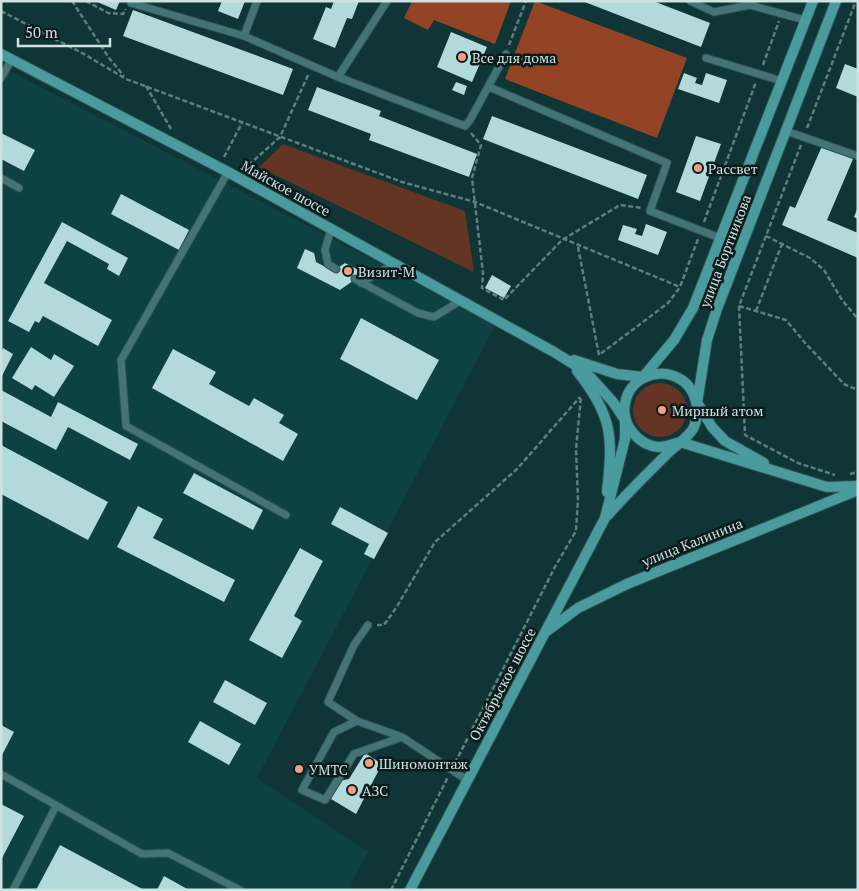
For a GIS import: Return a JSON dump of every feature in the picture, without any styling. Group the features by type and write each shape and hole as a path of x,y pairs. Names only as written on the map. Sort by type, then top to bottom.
{"main road":[{"name":"улица Бортникова","path":"643,378 674,340 693,308 813,1"},
{"name":"улица Бортникова","path":"697,403 707,340 716,310 836,1"},
{"name":"Майское шоссе","path":"1,54 228,172 554,352 586,372 613,402 625,420"},
{"name":"Майское шоссе","path":"554,352 617,374 643,378"},
{"name":"Майское шоссе","path":"554,352 571,364 594,392 608,429 611,461 605,518"},
{"path":"697,403 697,418 692,429 680,442 669,446 657,447 644,443 633,434 625,420 624,405 630,390 643,378 657,373 671,374 682,380 692,390 697,403 712,428 725,441 780,472"},
{"name":"Октябрьское шоссе","path":"410,890 605,518 625,440 625,420"},
{"path":"680,442 827,487 858,486"},
{"name":"Октябрьское шоссе","path":"605,518 680,442"},
{"name":"улица Калинина","path":"545,633 578,608 627,584 858,490"}],"lane":[{"path":"244,36 258,1"},
{"path":"338,77 387,1"},
{"path":"690,1 714,12 750,5 805,20"},
{"path":"131,2 244,36 338,77 465,126 506,54"},
{"path":"706,58 782,81"},
{"path":"1,78 12,59"},
{"path":"488,87 667,163 650,211 720,238"},
{"path":"786,131 858,156"},
{"path":"228,172 121,360 126,426 286,516"},
{"path":"1,178 20,188"},
{"path":"331,229 325,250 328,264 336,269"},
{"path":"394,264 358,281 418,313 434,317 460,301"},
{"path":"368,625 354,646 328,702 357,721 402,737 467,780"},
{"path":"357,721 334,732 302,790 325,800 354,754 402,737"},
{"path":"1,774 142,854 168,853 240,890"},
{"path":"13,890 56,806"}],"path":[{"path":"72,1 109,58 126,79"},
{"path":"86,1 108,13 123,14 131,2"},
{"path":"506,54 526,1"},
{"path":"840,477 798,463 745,435 739,306 856,1"},
{"path":"1,10 84,54 126,79 402,182 475,202 562,240 680,287"},
{"path":"578,246 599,355 668,303 680,287 782,15"},
{"path":"244,170 280,137 313,65"},
{"path":"145,86 173,132"},
{"path":"223,159 242,123"},
{"path":"465,126 481,145 472,178 484,274 482,288 504,300 562,240 620,205 640,207 650,211"},
{"path":"766,236 810,258 824,270 842,300 858,318"},
{"path":"756,311 782,244"},
{"path":"739,306 786,320 844,384 858,390"},
{"path":"391,890 556,565 576,531 578,499 576,450 583,388"},
{"path":"368,625 384,624 396,608 435,542 517,469 581,396"},
{"path":"849,475 858,472"}],"shaded area":[{"path":"412,1 511,1 495,44 434,20 428,30 404,18"},
{"path":"535,1 687,58 657,138 505,79"},
{"path":"1,66 496,324 257,778 368,852 351,884 350,890 1,890"},
{"path":"283,144 465,211 474,272 259,167"},
{"path":"660,383 670,385 679,391 685,400 687,410 685,420 679,429 670,435 660,437 650,435 641,429 635,420 633,410 635,400 641,391 650,385"}],"building":[{"path":"95,1 120,1 116,10"},
{"path":"222,1 245,1 238,19 218,11"},
{"path":"334,1 359,1 352,19 347,18 335,48 313,39 326,7 331,9"},
{"path":"582,1 653,1 710,23 701,47"},
{"path":"133,10 293,69 283,95 123,36"},
{"name":"Все для дома","path":"451,32 487,47 472,82 437,67"},
{"path":"845,64 858,69 858,97 836,88"},
{"path":"684,73 697,78 695,83 702,85 706,73 727,80 719,103 678,89"},
{"path":"456,82 467,86 464,95 452,90"},
{"path":"317,87 381,111 379,116 477,154 469,177 369,140 371,134 308,110"},
{"path":"492,116 647,175 638,199 483,139"},
{"path":"1,133 35,150 24,171 1,159"},
{"name":"Рассвет","path":"696,136 721,144 700,201 676,192"},
{"path":"822,146 853,159 827,220 858,233 858,258 782,225 790,206 795,208"},
{"path":"121,194 189,230 179,250 111,214"},
{"path":"858,207 858,219 854,217"},
{"path":"62,222 128,258 119,276 107,269 109,264 67,241 44,283 112,320 98,346 43,316 39,323 35,321 29,332 8,321"},
{"path":"646,224 667,232 658,255 618,240 623,225 637,229 635,234 642,236"},
{"path":"305,249 314,253 316,262 333,271 345,263 364,273 340,290 297,268"},
{"path":"492,275 511,286 504,298 485,288"},
{"path":"361,318 439,360 417,400 340,359"},
{"path":"31,347 51,360 54,354 74,366 54,397 35,385 32,390 12,378"},
{"path":"3,348 13,354 1,378 1,353"},
{"path":"173,349 216,372 209,384 249,406 254,398 284,415 279,423 298,434 283,461 152,388"},
{"path":"1,390 51,417 58,402 138,444 130,460 68,427 56,450 1,421"},
{"path":"1,445 108,502 88,540 1,494"},
{"path":"194,473 263,510 253,530 183,493"},
{"path":"138,506 163,519 153,538 235,580 224,602 117,547"},
{"path":"340,507 388,533 374,559 364,554 369,544 331,524"},
{"path":"300,548 323,561 294,616 302,621 282,658 249,640"},
{"path":"225,680 267,703 255,725 213,702"},
{"path":"200,721 241,744 229,765 188,742"},
{"path":"1,725 14,732 1,757"},
{"name":"АЗС","path":"365,753 382,764 356,814 331,799 339,781 349,779"},
{"path":"1,804 24,816 1,860"},
{"path":"60,845 144,890 36,890"},
{"path":"164,876 189,890 157,890"}],"place":[{"name":"Все для дома","path":"462,57"},
{"name":"Рассвет","path":"698,168"},
{"name":"Визит-М","path":"348,271"},
{"name":"Мирный атом","path":"662,410"},
{"name":"Шиномонтаж","path":"369,763"},
{"name":"УМТС","path":"299,769"},
{"name":"АЗС","path":"352,790"}]}
